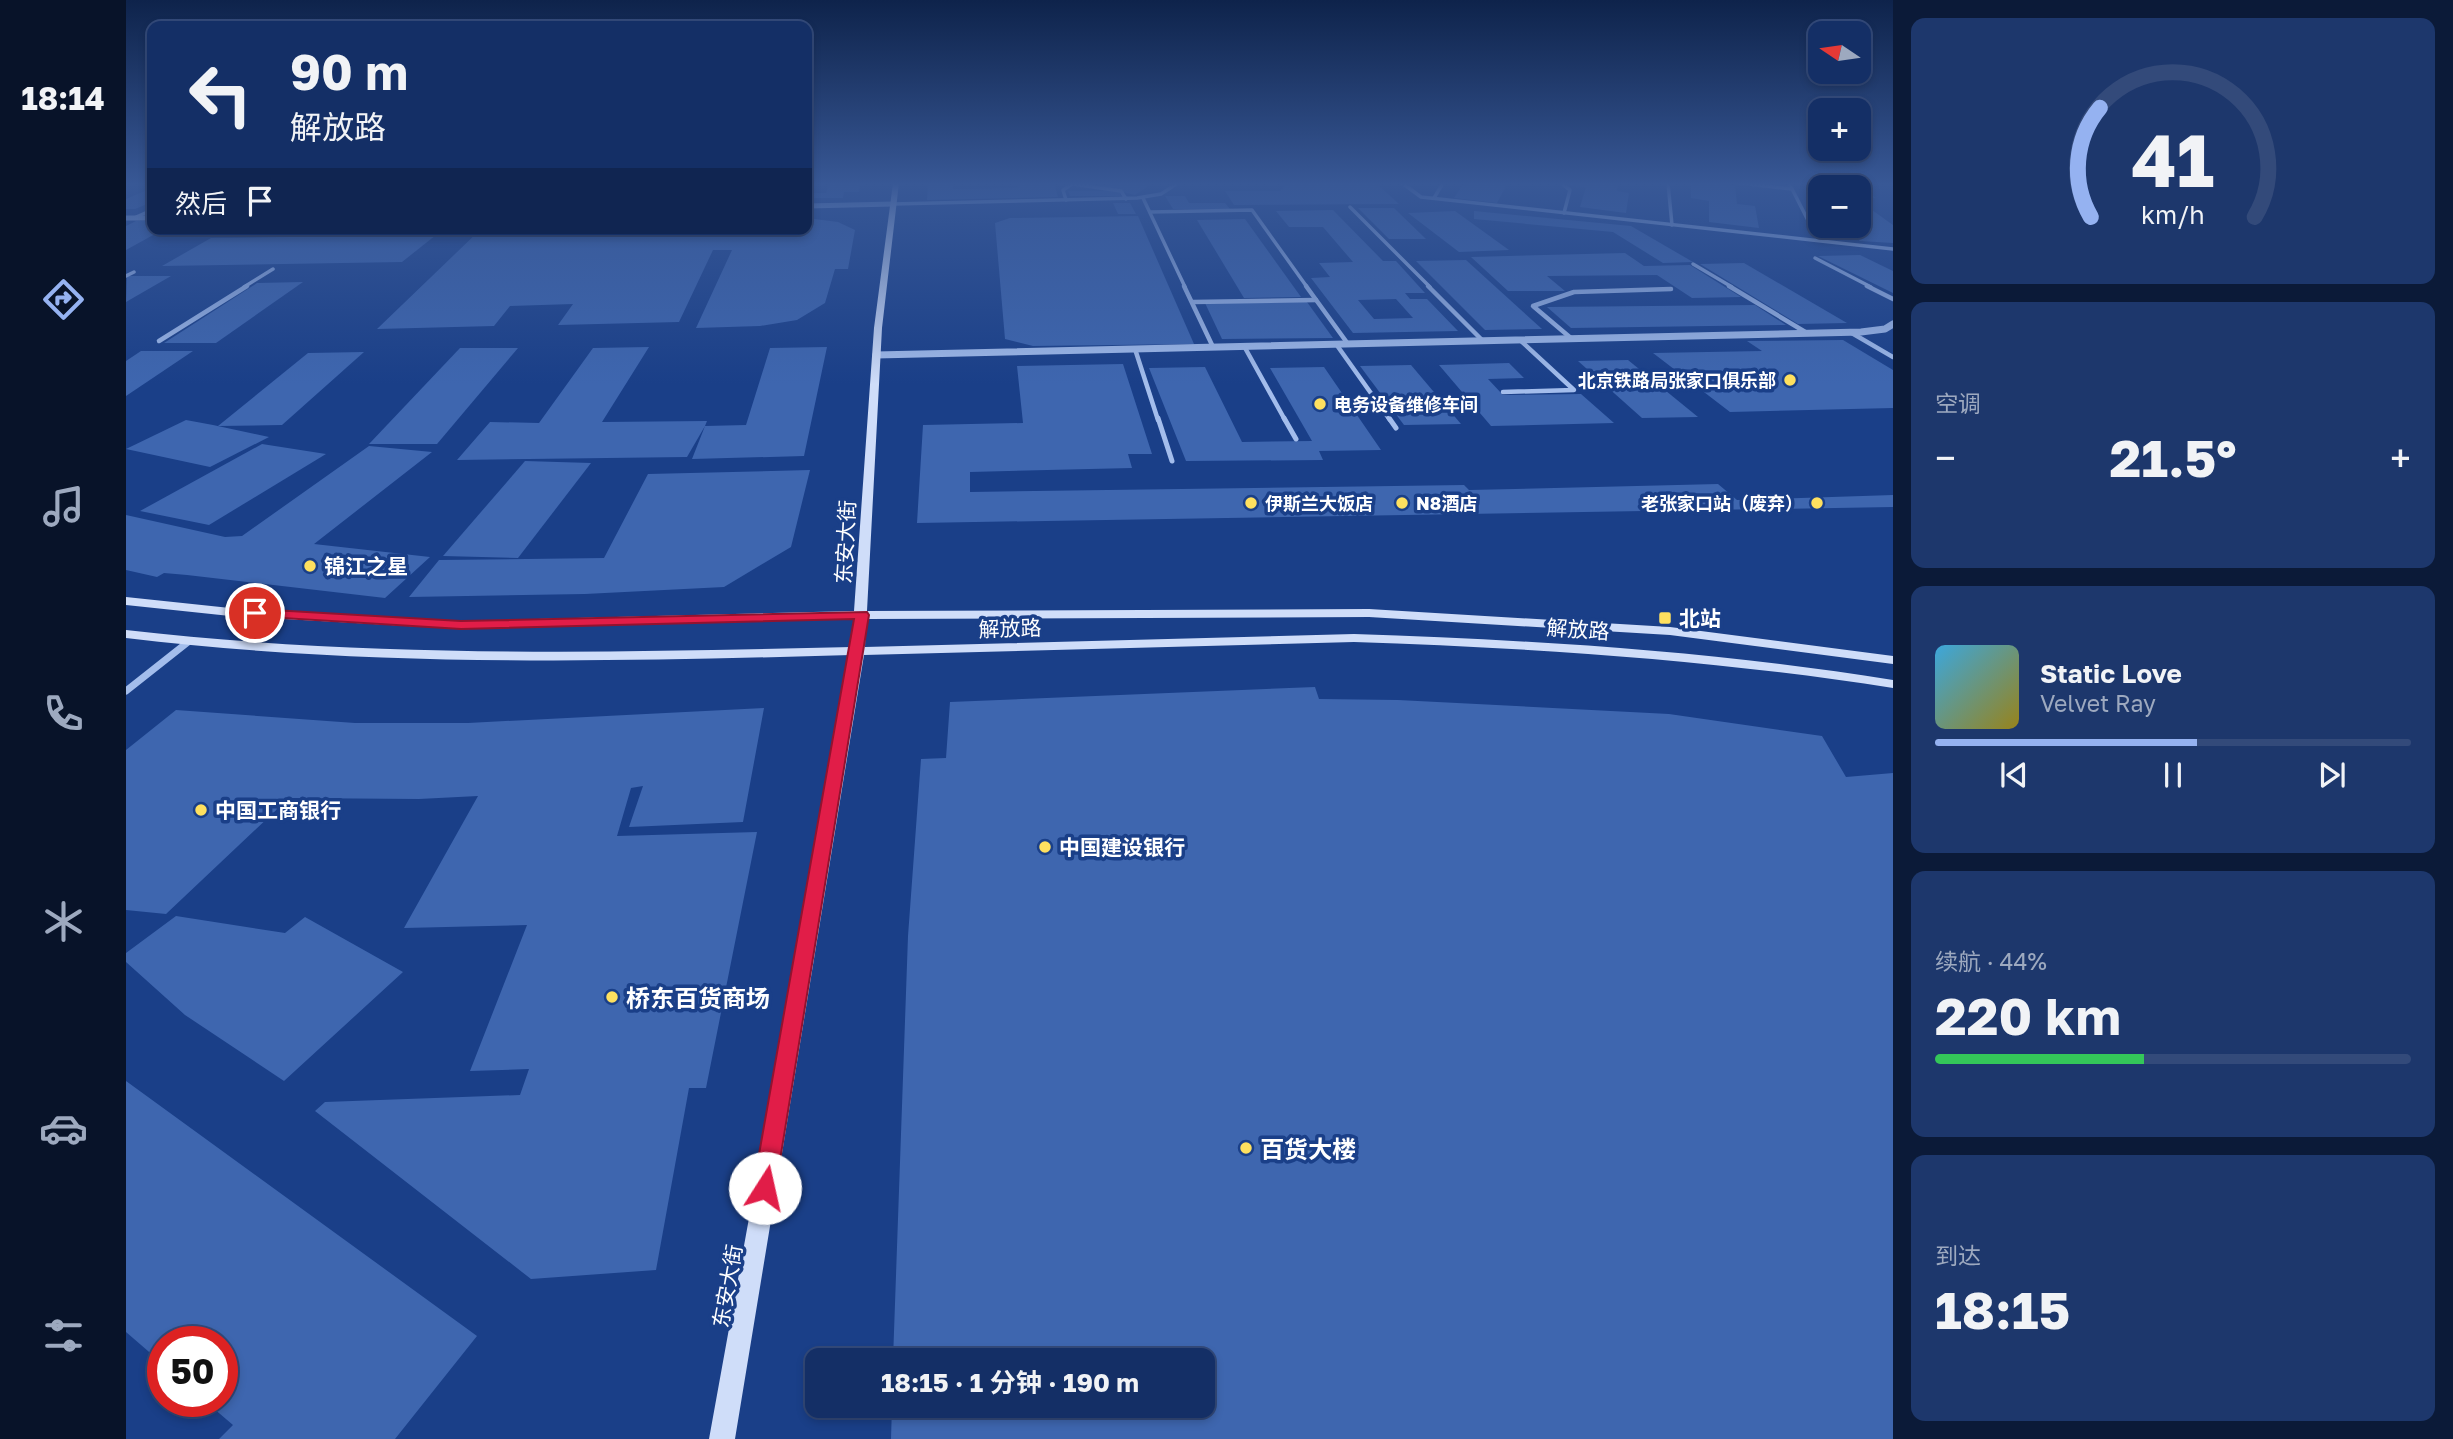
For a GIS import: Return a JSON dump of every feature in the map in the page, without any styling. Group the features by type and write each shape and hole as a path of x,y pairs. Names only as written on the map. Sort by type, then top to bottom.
{"main road":[{"name":"东安大街","path":"722,1439 858,651 876,355 888,250"},
{"name":"解放路","path":"126,601 230,612 461,625 862,615 1369,613 1670,631 1893,660"},
{"name":"解放路","path":"126,634 366,657 485,658 1354,638 1452,640 1663,653 1893,684"}],"street":[{"path":"1168,250 1213,347"},
{"path":"1281,250 1348,344"},
{"path":"1393,250 1483,341"},
{"path":"1815,258 1893,299"},
{"path":"1693,264 1807,333"},
{"path":"159,341 273,270"},
{"path":"126,276 134,272"},
{"path":"1572,339 1533,306 1574,292 1671,289"},
{"path":"1193,302 1316,300"},
{"path":"876,355 1850,332 1891,327"},
{"path":"1850,332 1893,357"},
{"path":"1503,392 1574,390 1520,340"},
{"path":"1336,344 1396,428"},
{"path":"1244,346 1296,439"},
{"path":"1135,349 1172,461"},
{"path":"126,691 188,642"}],"building":[{"path":"190,250 417,250 402,262 162,266"},
{"path":"459,250 713,250 679,322 558,325 573,304 510,306 494,326 377,329"},
{"path":"732,250 851,250 848,269 835,269 825,303 797,320 760,326 696,328"},
{"path":"997,250 1153,250 1194,344 1033,346 1005,339"},
{"path":"1215,250 1267,250 1301,297 1244,298"},
{"path":"1343,250 1372,250 1383,261 1396,261 1425,293 1405,293 1410,299 1427,299 1458,331 1353,333 1311,278 1330,277 1319,263 1353,262","holes":["1396,299 1413,318 1374,319 1358,300"]},
{"path":"1457,250 1505,250 1459,252"},
{"path":"1642,250 1673,250 1693,262 1663,263"},
{"path":"1625,253 1644,266 1690,265 1741,297 1692,298 1657,275 1547,276 1565,291 1508,291 1471,257"},
{"path":"1860,255 1893,271 1893,293 1818,256"},
{"path":"1466,260 1542,329 1485,330 1416,261"},
{"path":"1744,263 1847,323 1798,324 1700,264"},
{"path":"127,276 171,276 126,302"},
{"path":"303,282 216,343 164,343 257,283"},
{"path":"1307,302 1333,338 1222,339 1205,303"},
{"path":"1755,305 1786,325 1571,328 1547,307"},
{"name":"北京铁路局张家口俱乐部","path":"1843,340 1893,370 1893,408 1730,412 1653,353 1762,351 1747,341"},
{"path":"649,347 602,422 707,421 687,457 457,460 490,422 539,423 593,348"},
{"path":"827,347 804,456 692,459 705,426 746,425 770,348"},
{"path":"460,348 518,348 437,444 369,444"},
{"path":"141,351 193,351 126,396 126,361"},
{"path":"364,352 282,425 218,426 308,353"},
{"path":"1628,360 1698,417 1642,418 1578,361"},
{"path":"1509,363 1524,378 1488,379 1503,395 1581,394 1614,423 1491,426 1439,365"},
{"path":"1123,364 1152,454 1128,454 1132,468 970,472 970,492 1464,485 1469,490 1718,484 1737,500 1893,495 1893,507 917,523 923,425 1023,423 1017,366"},
{"path":"1411,365 1461,424 1404,425 1360,366"},
{"path":"1205,367 1242,442 1312,441 1270,368 1324,367 1381,450 1319,451 1323,460 1186,461 1149,368"},
{"path":"186,420 269,437 210,467 126,449"},
{"path":"262,444 326,454 209,525 140,511"},
{"path":"369,446 432,452 314,544 430,557 385,598 187,575 164,573 157,577 126,570 126,515 225,537 242,536"},
{"path":"525,461 591,463 518,558 443,556"},
{"path":"810,470 791,547 724,587 585,594 409,597 439,560 604,558 648,474"},
{"path":"1315,687 1319,699 1398,700 1669,714 1822,736 1846,777 1893,773 1893,1439 891,1439 892,1418 1215,1418 1215,1348 893,1348 908,936 921,759 946,758 950,702"},
{"path":"764,708 743,822 629,827 643,786 631,788 617,836 757,832 706,1088 689,1088 656,1270 531,1279 315,1111 325,1102 520,1095 529,1069 470,1071 527,925 404,928 478,796 419,799 289,798 166,914 126,910 126,750 176,710 355,723 468,723"},
{"path":"176,916 285,933 305,917 403,972 284,1081 185,1015 126,962 126,953"},
{"path":"126,1081 477,1336 395,1439 219,1439 233,1425 224,1417 238,1417 238,1326 147,1326 147,1350 126,1332"}],"place":[{"name":"北京铁路局张家口俱乐部","path":"1790,380"},
{"name":"电务设备维修车间","path":"1320,404"},
{"name":"伊斯兰大饭店","path":"1251,503"},
{"name":"N8酒店","path":"1402,503"},
{"name":"老张家口站（废弃）","path":"1817,503"},
{"name":"锦江之星","path":"310,566"},
{"name":"北站","path":"1665,618"},
{"name":"中国工商银行","path":"201,810"},
{"name":"中国建设银行","path":"1045,847"},
{"name":"桥东百货商场","path":"612,997"},
{"name":"百货大楼","path":"1246,1148"}],"route":[{"path":"255,613 461,625 862,615 765,1188"}]}
